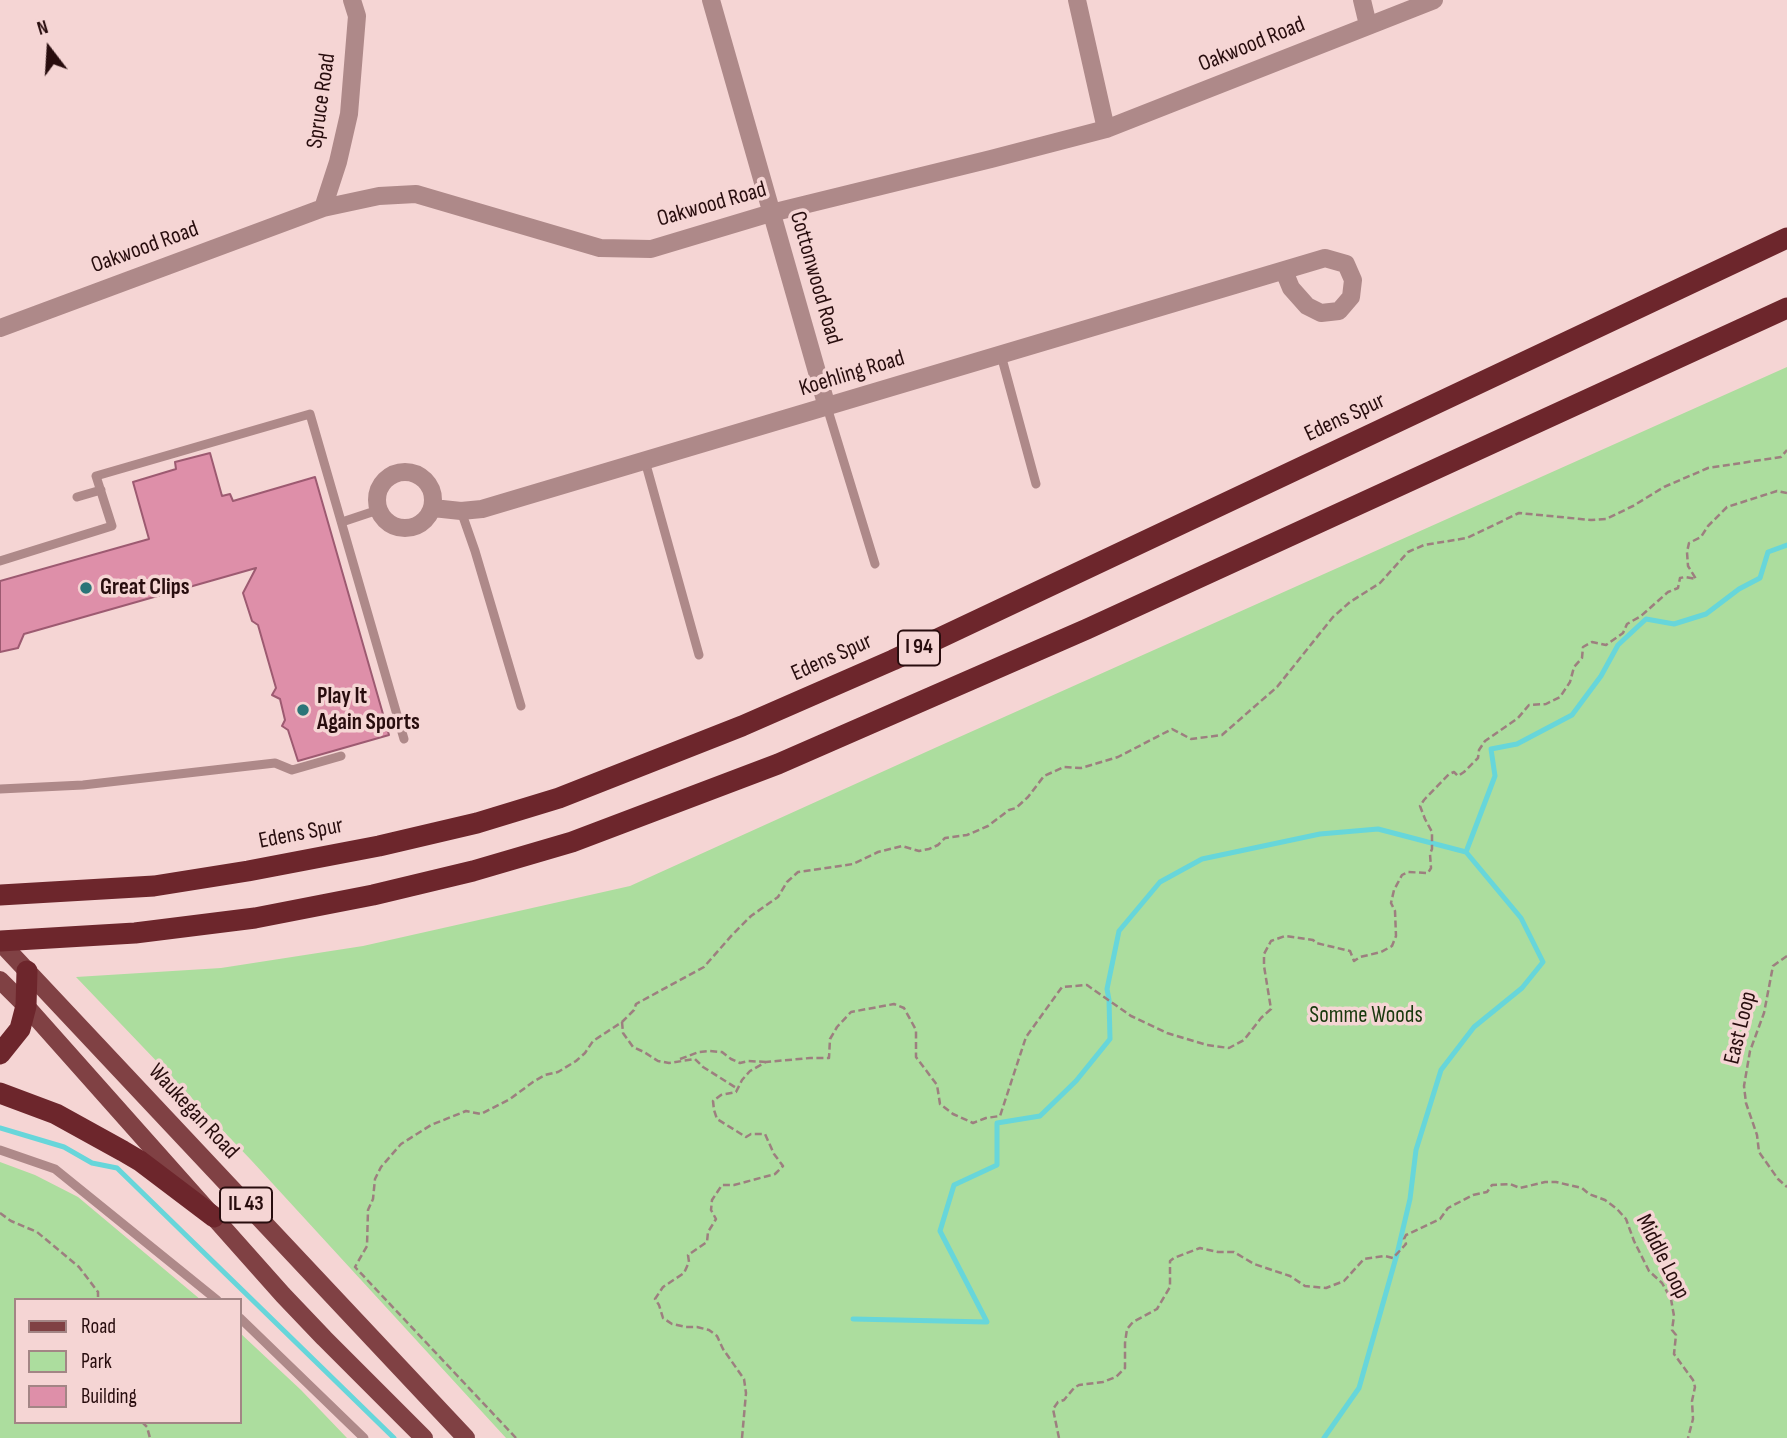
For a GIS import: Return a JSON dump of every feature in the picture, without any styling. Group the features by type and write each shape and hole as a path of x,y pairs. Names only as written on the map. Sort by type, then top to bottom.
{"highway":[{"name":"Edens Spur","path":"0,895 154,886 248,871 379,846 559,798 742,726 893,660 1787,238"},
{"name":"I 94","path":"0,942 135,933 255,918 373,895 473,871 572,842 778,764 1087,629 1787,308"},
{"path":"0,1054 20,1029 26,1006 27,971"},
{"path":"0,1093 56,1114 123,1151 214,1217"}],"main road":[{"name":"Waukegan Road","path":"0,942 466,1438"},
{"name":"IL 43","path":"0,980 324,1338 424,1438"}],"street":[{"name":"Spruce Road","path":"323,208 338,162 349,114 357,16 352,0"},
{"name":"Cottonwood Road","path":"710,0 827,407"},
{"path":"1077,0 1106,129"},
{"path":"1362,0 1368,25"},
{"name":"Oakwood Road","path":"1,325 323,208 379,196 416,194 600,248 652,249 771,213 1106,129 1434,0"},
{"name":"Koehling Road","path":"433,508 461,511 482,509 1284,271"},
{"path":"409,472 426,481 434,498 433,508 422,524 414,528 394,527 386,522 378,510 378,491 390,476 409,472"}],"lane":[{"path":"1001,355 1036,484"},
{"path":"827,407 875,564"},
{"path":"0,561 112,526 96,476 310,414 404,739"},
{"path":"645,461 699,655"},
{"path":"77,497 101,491"},
{"path":"342,522 378,510"},
{"path":"461,511 521,706"},
{"path":"0,789 83,785 275,763 292,770 341,756"},
{"path":"0,1150 55,1169 215,1298"},
{"path":"242,1320 364,1438"}],"path":[{"path":"516,1438 355,1267 367,1247 368,1210 373,1199 375,1179 381,1167 401,1144 431,1125 466,1111 481,1114 510,1099 545,1075 558,1072 576,1061 593,1041 622,1023 636,1004 704,967 751,916 778,897 787,882 798,872 853,864 878,852 902,846 919,851 929,849 945,838 967,835 988,826 1009,810 1016,808 1044,776 1064,767 1081,768 1118,757 1172,729 1191,739 1222,735 1277,687 1333,617 1380,583 1408,552 1424,545 1467,538 1519,513 1581,520 1606,519 1664,487 1707,468 1781,457 1787,450"},
{"path":"669,1063 709,1051 722,1052 740,1063 829,1058 830,1038 851,1012 894,1004 904,1008 916,1030 916,1057 937,1085 940,1104 953,1114 973,1123 1000,1116 1026,1037 1062,987 1087,985 1131,1016 1167,1033 1207,1045 1229,1048 1244,1040 1271,1009 1264,966 1264,954 1271,941 1286,936 1313,940 1350,951 1354,961 1392,946 1396,936 1395,911 1391,903 1394,890 1402,874 1428,873 1431,868 1432,832 1420,806 1424,800 1449,774 1454,772 1458,776 1464,772 1478,758 1479,750 1485,741 1518,718 1529,705 1553,702 1560,697 1570,682 1574,667 1582,658 1583,647 1592,642 1606,645 1623,633 1627,624 1641,616 1668,592 1678,588 1680,578 1696,579 1688,566 1689,543 1701,537 1708,526 1727,508 1777,491 1787,493"},
{"name":"East Loop","path":"1787,956 1773,966 1764,1013 1750,1051 1744,1086 1759,1152 1787,1187"},
{"path":"622,1023 623,1033 633,1047 658,1061 669,1063 695,1059 738,1089"},
{"path":"742,1438 746,1393 744,1380 717,1336 709,1330 672,1324 663,1318 655,1299 663,1287 684,1273 688,1255 707,1242 708,1233 716,1219 711,1209 712,1200 722,1185 734,1185 775,1174 783,1166 765,1134 746,1137 717,1119 713,1110 713,1101 736,1092 741,1080 750,1071 766,1062"},
{"name":"Middle Loop","path":"1059,1438 1054,1409 1058,1402 1064,1400 1079,1385 1103,1382 1115,1377 1125,1368 1127,1328 1157,1309 1170,1287 1170,1261 1174,1258 1200,1248 1234,1252 1254,1264 1290,1276 1305,1286 1326,1288 1344,1281 1364,1259 1385,1256 1393,1258 1406,1244 1406,1236 1440,1219 1448,1208 1473,1195 1487,1192 1492,1185 1510,1184 1520,1188 1556,1182 1582,1188 1617,1209 1626,1219 1649,1271 1662,1283 1671,1299 1674,1316 1672,1330 1676,1335 1674,1354 1695,1387 1692,1401 1693,1419 1688,1438"},
{"path":"0,1213 37,1232 79,1267 97,1292 98,1298"}],"green space":[{"name":"Somme Woods","path":"1787,367 1787,1438 506,1438 251,1160 76,977 221,968 363,946 630,886"},
{"path":"0,1162 35,1175 78,1197 199,1298 14,1298 14,1424 242,1424 242,1335 347,1438 0,1438"}],"building":[{"path":"210,453 222,496 230,494 233,501 315,477 389,735 298,761 288,730 282,726 285,720 280,699 272,695 276,688 258,625 252,621 243,593 256,568 24,634 18,648 0,652 0,581 149,539 133,482 176,469 175,462"}],"waterway":[{"path":"1466,852 1495,776 1491,749 1517,744 1572,715 1601,676 1618,645 1646,619 1674,624 1706,614 1739,589 1760,578 1768,552 1787,545"},
{"path":"853,1319 987,1322 940,1231 954,1185 997,1165 997,1123 1040,1116 1076,1081 1110,1039 1107,989 1119,931 1160,882 1202,859 1320,834 1378,829 1466,852 1521,918 1543,962 1522,988 1474,1027 1441,1070 1416,1150 1410,1199 1397,1254 1359,1388 1324,1438"},
{"path":"0,1128 64,1147 92,1163 117,1168 394,1438"}],"place":[{"name":"Great Clips","path":"86,588"},
{"name":"Play It Again Sports","path":"303,710"}]}
